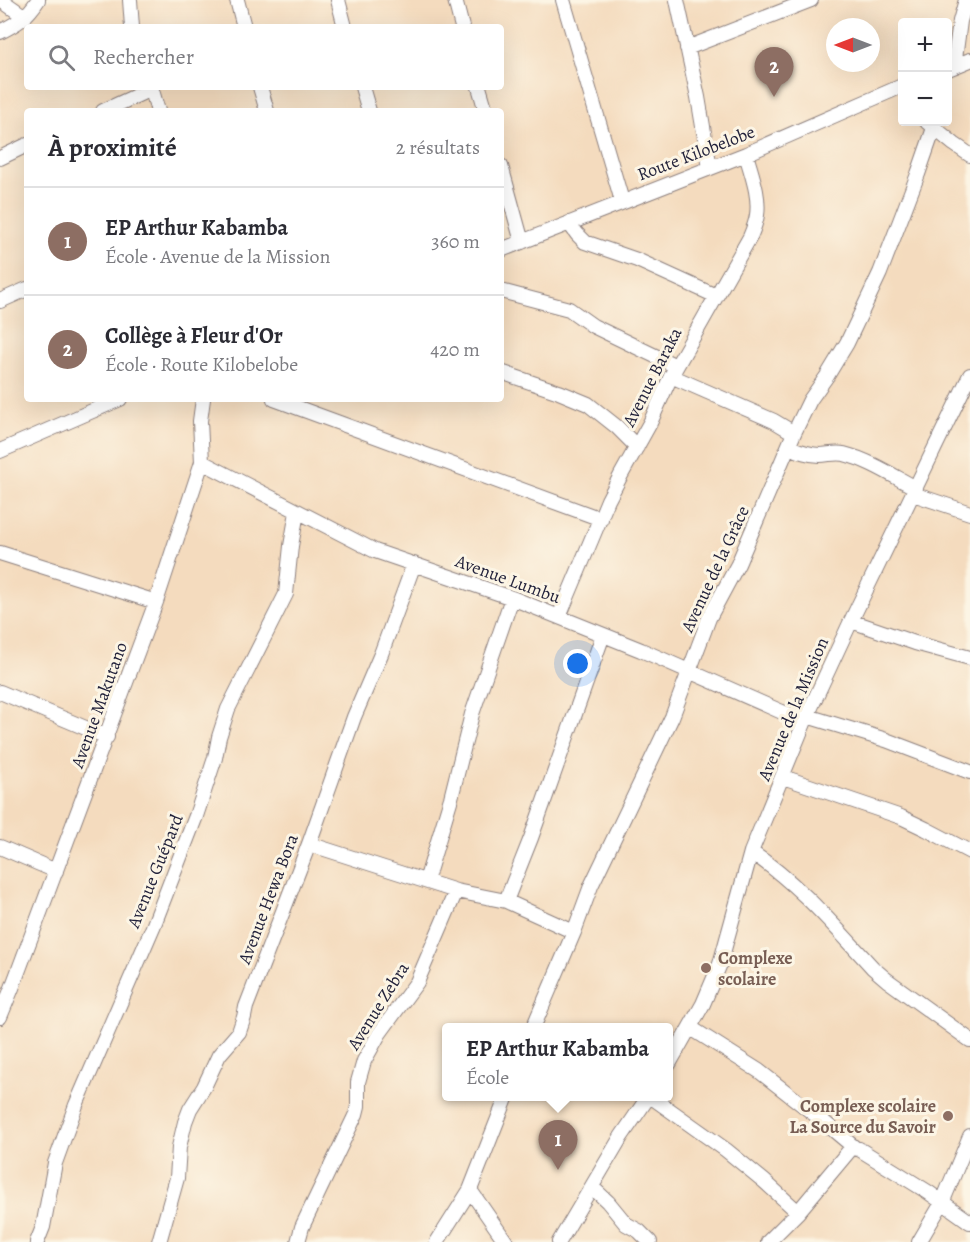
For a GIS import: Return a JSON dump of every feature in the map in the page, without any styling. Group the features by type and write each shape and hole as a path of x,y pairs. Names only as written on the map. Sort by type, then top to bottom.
{"street":[{"path":"2,0 26,17"},
{"path":"0,32 26,17 38,0"},
{"path":"130,0 132,24"},
{"path":"237,0 243,24"},
{"path":"338,0 344,24"},
{"path":"456,0 461,24"},
{"path":"563,0 622,201"},
{"path":"677,0 698,97 710,168"},
{"path":"687,48 811,0"},
{"path":"952,62 966,0"},
{"path":"952,67 970,60"},
{"path":"109,108 147,90"},
{"path":"152,90 157,108"},
{"path":"261,90 266,108"},
{"path":"363,90 368,108"},
{"path":"480,90 485,108"},
{"name":"Route Kilobelobe","path":"504,249 898,92"},
{"name":"Avenue de la Grâce","path":"536,1023 591,886 672,717 709,618 738,564 810,400 847,343 880,273 918,174 931,126"},
{"path":"932,126 970,155"},
{"path":"0,158 24,146"},
{"name":"Avenue Baraka","path":"559,616 621,475 650,423 674,371 750,237 757,215 757,195 746,154"},
{"path":"504,177 522,242"},
{"path":"569,223 585,242 637,260 716,296"},
{"path":"0,301 24,290"},
{"path":"504,292 569,309 593,326 674,371 794,433"},
{"path":"504,373 588,404 637,447"},
{"name":"Avenue de la Mission","path":"673,1057 691,1028 720,964 751,852 807,716 969,379"},
{"path":"0,451 113,402"},
{"name":"Avenue Makutano","path":"0,1017 6,986 56,871 156,602 202,462 200,421 203,402"},
{"path":"282,402 601,519"},
{"path":"789,447 812,455 844,454 888,473 915,491 970,513"},
{"name":"Avenue Lumbu","path":"202,462 375,550 559,616 782,712 795,716 807,716 886,740 970,772"},
{"name":"Avenue Guépard","path":"37,1242 44,1221 55,1163 76,1105 153,927 196,816 216,758 225,716 286,594 297,512"},
{"path":"0,553 156,602"},
{"name":"Avenue Hewa Bora","path":"159,1242 177,1178 179,1147 190,1109 204,1087 219,1055 234,1039 242,1024 246,1007 309,844 354,717 381,654 414,564"},
{"path":"426,881 452,798 472,714 512,598"},
{"path":"851,621 970,658"},
{"path":"506,901 531,838 603,635"},
{"path":"0,692 106,737"},
{"path":"783,777 901,817 970,852"},
{"path":"309,844 456,891 506,901 574,932"},
{"path":"0,847 56,871"},
{"path":"751,852 772,865 797,888 873,968 970,1040"},
{"name":"Avenue Zebra","path":"298,1242 302,1227 356,1114 358,1082 364,1061 417,982 456,891"},
{"path":"691,1028 759,1071 855,1148 928,1192 970,1222"},
{"path":"437,1242 470,1190 506,1101"},
{"path":"560,1242 621,1137 646,1101"},
{"path":"657,1101 726,1150 798,1212"},
{"path":"920,1242 942,1203 970,1136"},
{"path":"768,1242 798,1212 849,1150 855,1148"},
{"path":"592,1187 626,1224 639,1231 650,1242"},
{"path":"470,1190 506,1242"}],"place":[{"name":"Collège à Fleur d'Or","path":"774,97"},
{"name":"Complexe scolaire","path":"706,968"},
{"name":"Complexe scolaire La Source du Savoir","path":"948,1116"},
{"name":"EP Arthur Kabamba","path":"558,1170"}]}
